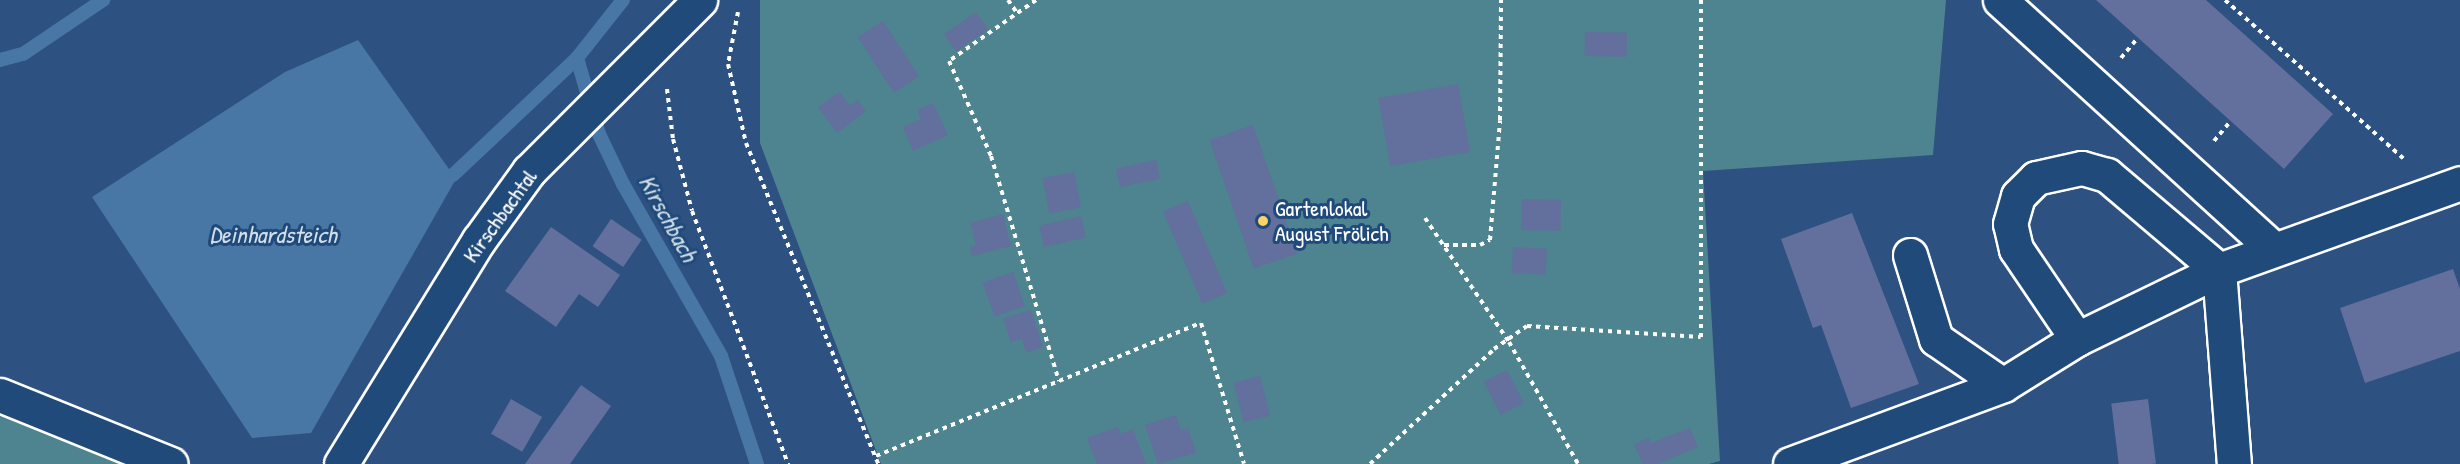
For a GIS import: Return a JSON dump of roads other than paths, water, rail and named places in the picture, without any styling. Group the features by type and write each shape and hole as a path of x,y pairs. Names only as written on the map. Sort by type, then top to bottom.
{"street":[{"name":"Kirschbachtal","path":"341,464 479,240 529,171 700,0"},
{"path":"2000,0 2273,248"},
{"path":"2078,339 2016,249 2010,224 2018,196 2036,178 2082,168 2108,175 2219,270 2234,464"},
{"path":"1790,464 2003,385 2078,339 2219,270 2273,248 2449,186"},
{"path":"1910,255 1936,339 2003,385"},
{"path":"0,395 171,464"}],"water":[{"name":"Deinhardsteich","path":"358,40 456,179 311,433 252,438 92,197 285,72"}],"waterway":[{"path":"0,60 23,54 103,0"},
{"path":"453,175 577,58 623,0"},
{"name":"Kirschbach","path":"577,58 599,134 623,184 721,356 757,464"}],"place":[{"name":"Gartenlokal August Frölich","path":"1263,221"}]}
